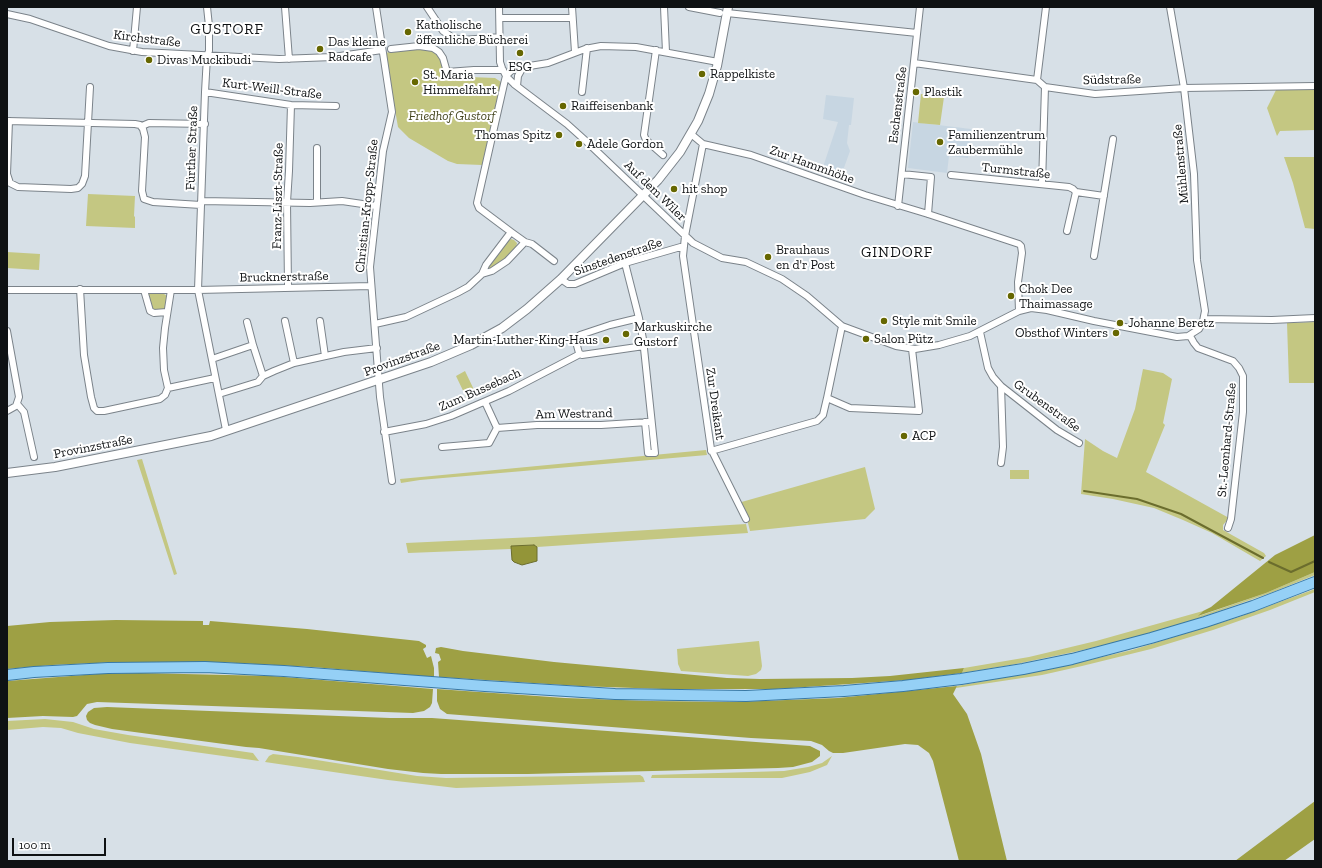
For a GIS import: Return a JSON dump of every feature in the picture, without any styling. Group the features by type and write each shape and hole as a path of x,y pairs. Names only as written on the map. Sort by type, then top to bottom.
{"main road":[{"path":"7,675 108,668 205,667 623,694 746,696 852,691 968,678 1072,659 1139,642 1205,622 1253,606 1315,582"}],"street":[{"path":"133,51 137,7"},
{"name":"Fürther Straße","path":"207,7 209,51 207,56 205,92 198,290 226,430"},
{"path":"285,7 288,59"},
{"name":"Christian-Kropp-Straße","path":"376,7 392,112 384,143 370,263 384,432 392,481"},
{"path":"427,7 443,31 453,38 463,40 500,37"},
{"name":"Auf dem Wiler","path":"499,7 500,62 502,70 506,76 567,124 685,236 700,247 722,258 746,262 789,282 842,326"},
{"path":"572,7 574,52"},
{"path":"664,7 666,52"},
{"path":"689,7 917,34"},
{"name":"Eschenstraße","path":"898,206 920,7"},
{"path":"1037,80 1046,7"},
{"name":"Mühlenstraße","path":"1170,7 1184,88 1194,174 1197,260 1204,307 1204,319"},
{"name":"Provinzstraße","path":"7,473 50,468 206,437 379,380 451,354 489,335 521,314 561,279 668,169 691,134 708,97 718,62 725,11"},
{"name":"Kirchstraße","path":"7,14 30,19 109,46 133,51 262,59 288,59 333,57 382,50"},
{"path":"500,18 572,18"},
{"path":"391,49 420,46 433,48 443,58 447,72 502,70"},
{"path":"554,261 532,244 525,242 511,232 478,207 476,203 506,76 513,69 548,63 574,52 601,46 625,46 656,50 718,62"},
{"path":"582,92 587,48"},
{"path":"656,50 644,135 648,142 663,155"},
{"path":"914,63 1037,80 1045,87 1042,184"},
{"path":"517,86 518,76 523,67"},
{"name":"Südstraße","path":"1045,87 1100,94 1184,88 1315,86"},
{"path":"90,87 88,123 85,176 81,186 76,189 66,189 18,187 9,184 8,121 88,123 135,124 142,126 149,123 205,124"},
{"name":"Kurt-Weill-Straße","path":"205,92 291,105 336,106"},
{"name":"Franz-Liszt-Straße","path":"288,287 287,202 291,105"},
{"path":"142,126 145,137 142,190 144,199 153,202 202,203 342,202 376,206"},
{"name":"Zur Hammhöhe","path":"691,134 702,144 751,155 865,195 928,214 1020,245 1022,253 1018,282 1019,311"},
{"path":"1094,256 1113,139"},
{"path":"685,236 702,144"},
{"path":"317,148 317,202"},
{"path":"902,174 931,177 928,214"},
{"name":"Turmstraße","path":"951,175 1070,187 1076,192 1104,196"},
{"path":"1067,231 1076,192"},
{"path":"482,274 486,265 511,232"},
{"name":"Zur Dreikant","path":"685,236 683,256 711,451 746,519"},
{"path":"375,324 406,317 441,302 468,286 482,274 507,261 525,242"},
{"name":"Sinstedenstraße","path":"561,279 567,284 575,284 625,263 684,246"},
{"path":"625,263 639,318 644,346 580,354 576,342 579,336 607,326 639,318"},
{"name":"Brucknerstraße","path":"198,290 371,286"},
{"path":"80,289 85,361 92,403 95,410 104,411 160,399 165,395 168,388 164,374 164,336 171,290"},
{"path":"7,290 198,290"},
{"path":"144,290 150,311 154,313 167,312"},
{"path":"711,451 816,421 823,415 842,326 896,346 912,349 947,344 980,332 1019,311 1031,308 1102,323 1184,337 1190,336 1200,329 1204,319 1276,320 1315,318"},
{"path":"285,321 294,363"},
{"path":"320,321 324,356"},
{"path":"247,322 263,376"},
{"path":"7,331 19,394 18,405 24,412 34,457"},
{"name":"Grubenstraße","path":"980,332 988,368 1001,386 1057,430 1079,443"},
{"name":"St.-Leonhard-Straße","path":"1190,336 1198,348 1232,361 1239,368 1243,376 1243,412 1231,519 1228,528"},
{"path":"212,359 253,345"},
{"name":"Am Westrand","path":"497,428 537,425 601,425 648,422 644,346"},
{"path":"219,394 258,382 263,376 294,363 357,350 377,348"},
{"path":"827,398 855,409 919,411 912,349"},
{"name":"Zum Bussebach","path":"384,432 433,422 485,402 526,383 580,354"},
{"path":"7,373 15,372"},
{"path":"168,388 216,378"},
{"path":"1001,386 1003,447 1001,463"},
{"path":"442,447 489,442 497,428 485,402"},
{"path":"7,411 18,405"}],"shaded area":[{"path":"826,95 854,98 847,143 850,151 841,176 822,170 838,122 823,119"},
{"name":"Familienzentrum Zaubermühle","path":"913,122 971,129 968,158 949,156 947,173 908,168"},
{"path":"1315,535 1315,572 1266,593 1198,616 1275,555"},
{"path":"534,545 537,547 537,561 522,565 512,560 511,546"},
{"path":"116,620 203,621 203,625 209,625 210,621 307,629 419,641 426,645 423,649 427,658 431,656 434,668 434,677 312,667 218,662 119,662 7,669 7,626 50,622"},
{"path":"441,647 554,662 727,678 852,678 890,676 964,668 962,673 908,680 776,689 663,689 579,686 439,677 438,662 441,660 439,654 435,653 436,648"},
{"path":"140,673 272,676 433,689 432,703 430,707 424,711 413,713 97,702 87,704 77,716 73,717 43,716 7,718 7,681 97,674"},
{"path":"957,686 953,694 967,714 981,754 1007,861 959,861 933,761 929,753 918,745 905,744 843,753 833,753 822,745 811,741 751,738 447,714 440,709 437,701 437,689 565,698 736,702 838,698"},
{"path":"107,707 390,718 432,718 810,746 820,751 820,756 812,762 793,767 778,768 528,774 423,773 388,769 259,748 112,729 95,725 87,720 86,716 88,712 94,708"},
{"path":"1315,801 1315,839 1284,861 1235,861"}],"green space":[{"name":"Friedhof Gustorf","path":"410,48 428,49 435,52 440,58 444,76 495,78 501,82 482,165 457,164 448,161 409,138 398,127 385,53"},
{"path":"1315,87 1315,130 1280,131 1277,136 1267,108 1277,88"},
{"path":"921,94 944,97 940,125 918,123"},
{"path":"1284,157 1315,157 1315,229 1305,228 1293,183"},
{"path":"88,194 135,196 135,228 86,226"},
{"path":"511,239 517,243 516,248 505,259 486,272 484,271 508,241"},
{"path":"7,252 40,254 39,270 7,268"},
{"path":"150,293 164,294 167,296 165,310 151,309 147,295"},
{"path":"1315,322 1315,383 1289,383 1287,323"},
{"path":"1143,369 1163,373 1172,379 1163,423 1165,425 1146,472 1229,518 1223,525 1223,530 1264,553 1266,556 1260,561 1212,533 1154,508 1081,494 1085,439 1117,458 1135,409"},
{"path":"465,371 477,396 468,401 456,376"},
{"path":"706,450 707,455 420,480 401,483 400,479"},
{"path":"142,459 177,574 174,575 137,460"},
{"path":"865,467 875,509 865,519 750,531 748,523 738,503"},
{"path":"1010,470 1029,470 1029,479 1010,479"},
{"path":"746,524 748,533 537,547 534,545 512,546 511,549 408,553 406,543 534,537"},
{"path":"1315,572 1315,575 1273,592 1195,620 1134,638 1011,665 962,673 964,668 1029,657 1096,641 1203,611 1199,616 1266,593"},
{"path":"1315,589 1315,592 1270,610 1213,630 1151,649 1042,675 956,688 957,686 1055,668 1132,650 1239,617"},
{"path":"759,641 762,666 761,670 756,674 748,676 681,671 678,664 677,649"},
{"path":"45,719 73,722 94,729 128,735 253,753 259,761 130,743 78,733 61,728 43,727 7,730 7,721"},
{"path":"273,754 417,776 446,778 640,775 643,777 645,782 456,788 388,780 265,762 269,756"},
{"path":"832,756 827,765 810,772 782,778 651,778 652,775 784,771 822,763"}],"waterway":[{"path":"1084,491 1137,499 1181,514 1263,558"},
{"path":"1269,562 1291,572 1315,561"}],"place":[{"name":"Katholische öffentliche Bücherei","path":"408,32"},
{"name":"Das kleine Radcafe","path":"320,49"},
{"name":"ESG","path":"520,53"},
{"name":"Divas Muckibudi","path":"149,60"},
{"name":"Rappelkiste","path":"702,74"},
{"name":"St. Maria Himmelfahrt","path":"415,82"},
{"name":"Plastik","path":"916,92"},
{"name":"Raiffeisenbank","path":"563,106"},
{"name":"Thomas Spitz","path":"559,135"},
{"name":"Familienzentrum Zaubermühle","path":"940,142"},
{"name":"Adele Gordon","path":"579,144"},
{"name":"hit shop","path":"674,189"},
{"name":"Brauhaus en d'r Post","path":"768,257"},
{"name":"Chok Dee Thaimassage","path":"1011,296"},
{"name":"Style mit Smile","path":"884,321"},
{"name":"Johanne Beretz","path":"1120,323"},
{"name":"Obsthof Winters","path":"1116,333"},
{"name":"Markuskirche Gustorf","path":"626,334"},
{"name":"Salon Pütz","path":"866,339"},
{"name":"Martin-Luther-King-Haus","path":"606,340"},
{"name":"ACP","path":"904,436"}],"district":[{"name":"GUSTORF","path":"227,30"},
{"name":"GINDORF","path":"897,253"}]}
